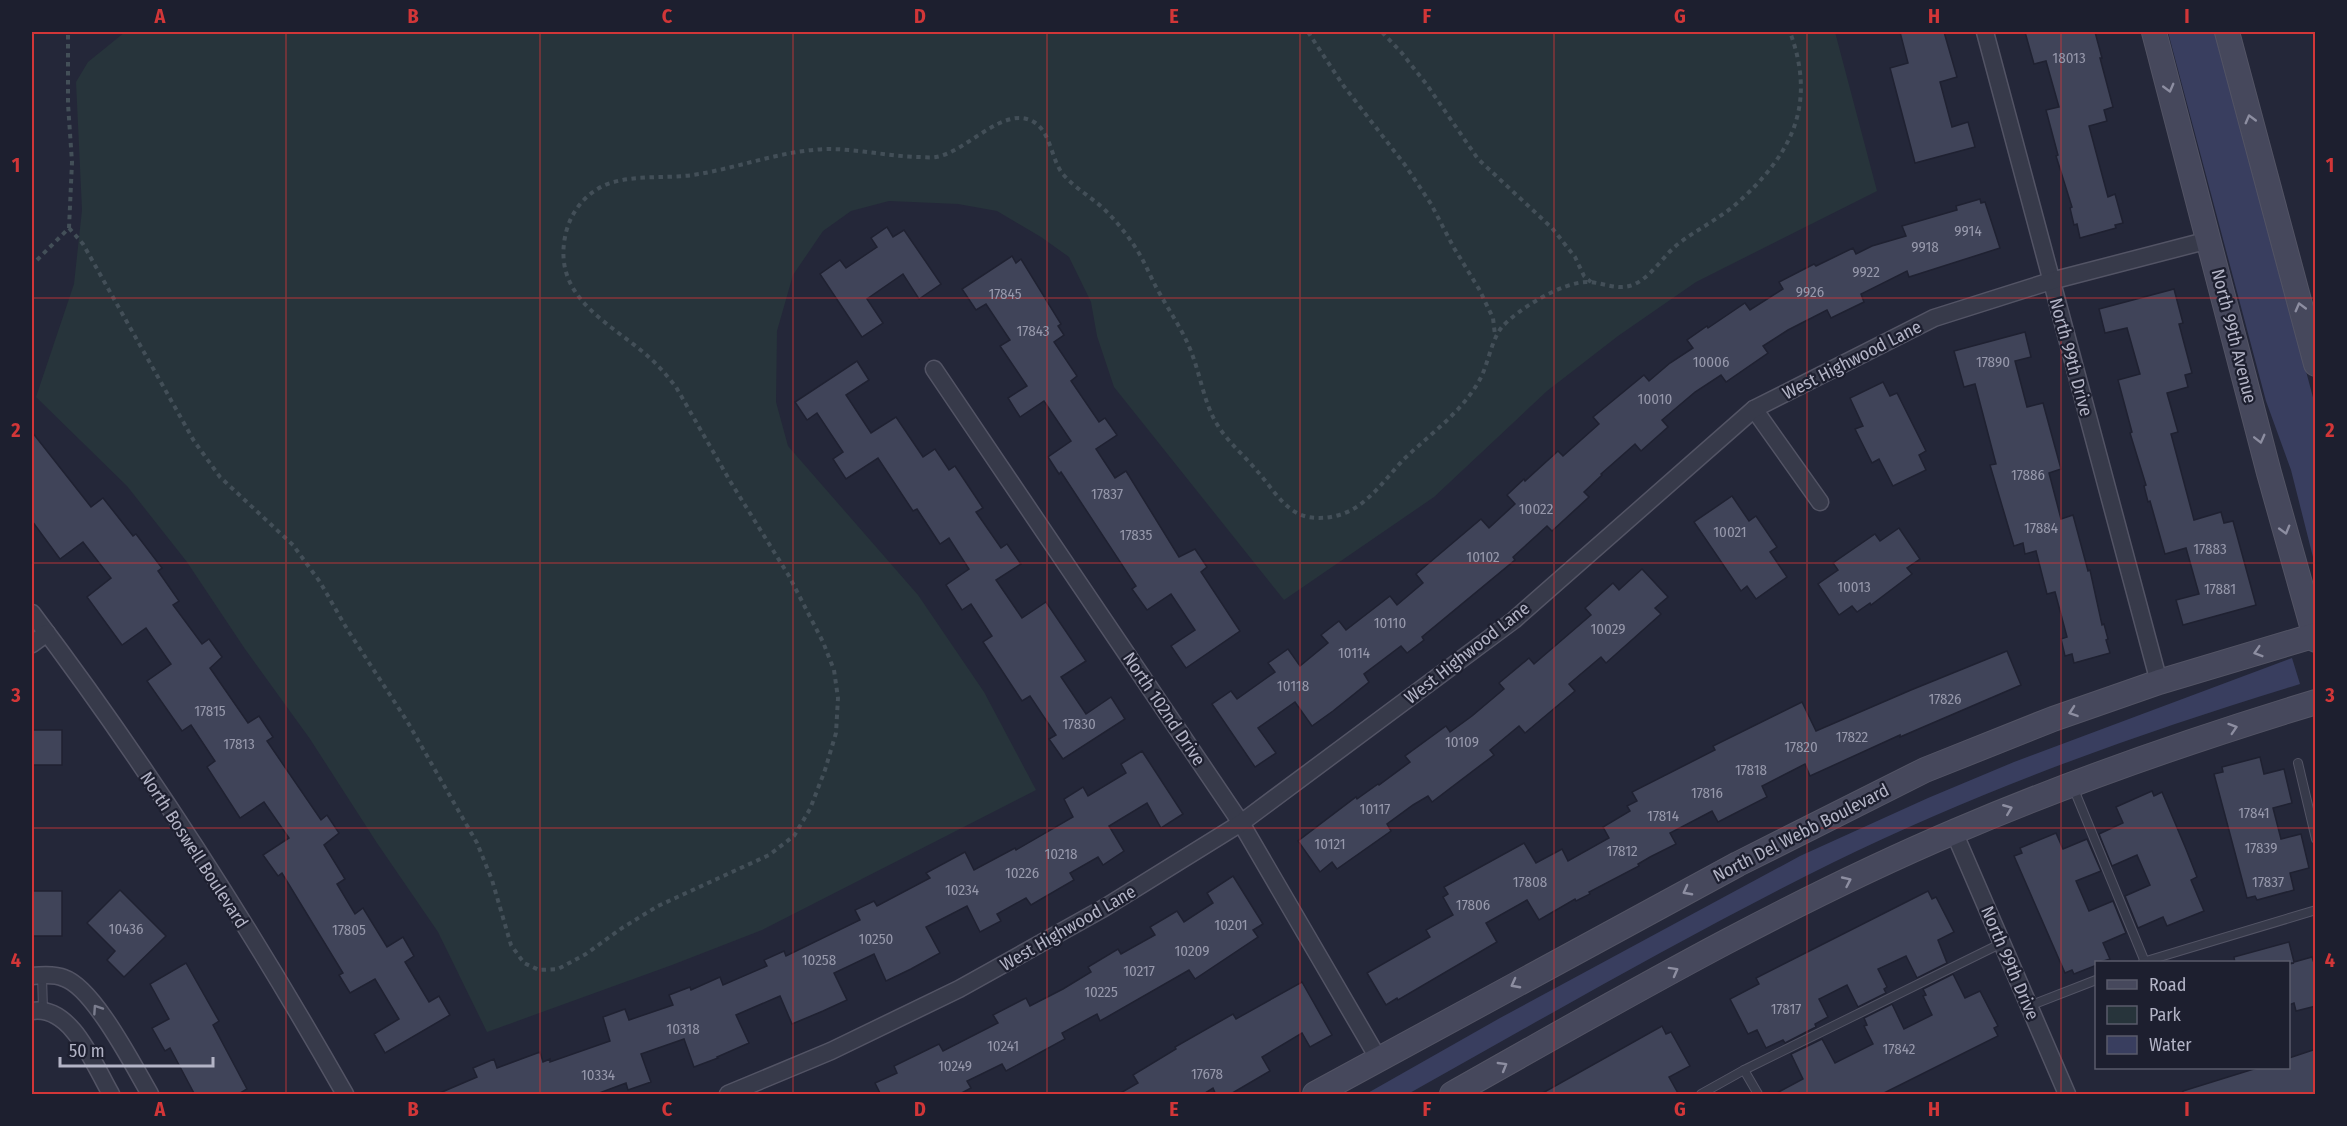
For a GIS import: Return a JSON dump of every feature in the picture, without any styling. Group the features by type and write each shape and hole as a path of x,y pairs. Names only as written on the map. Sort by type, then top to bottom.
{"street":[{"name":"North 99th Drive","path":"1985,32 2159,682"},
{"name":"North 99th Avenue","path":"2154,32 2269,473 2315,637"},
{"path":"2227,32 2316,364"},
{"name":"West Highwood Lane","path":"728,1095 841,1047 987,974 1144,884 1241,823 1514,620 1754,409 1934,318 2051,281 2209,240"},
{"name":"North 102nd Drive","path":"934,369 1241,823 1378,1058"},
{"path":"1754,409 1820,502"},
{"name":"North Boswell Boulevard","path":"32,613 169,807 307,1028 345,1095"},
{"path":"32,644 47,633"},
{"name":"North Del Webb Boulevard","path":"1315,1095 1378,1058 1738,864 1925,770 2053,719 2159,682 2315,637"},
{"path":"1452,1095 1743,933 1954,832 2178,746 2316,702"},
{"name":"North 99th Drive","path":"1954,832 2067,1095"},
{"path":"37,976 65,978 88,996 116,1036 150,1095"},
{"path":"37,1010 60,1017 74,1032 111,1095"}],"lane":[{"path":"2298,763 2316,839"},
{"path":"2072,785 2144,961"},
{"path":"2147,961 2316,910"},
{"path":"1701,1095 1744,1070 2002,943"},
{"path":"37,976 37,1010"},
{"path":"2028,1006 2095,981"},
{"path":"1744,1070 1758,1095"}],"path":[{"path":"37,260 69,228 72,162 68,104 68,32"},
{"path":"1308,32 1342,85 1405,165 1431,204 1493,318 1494,342"},
{"path":"1382,32 1427,85 1478,159 1552,228 1575,257 1584,276 1592,282 1610,288 1632,286 1655,270 1676,246 1734,206 1760,181 1779,156 1793,132 1801,106 1802,75 1790,32"},
{"path":"69,228 83,244 169,398 213,468 293,545 320,582 347,629 429,756 477,843 492,880 511,945 524,963 539,970 558,969 586,954 621,928 658,906 769,855 794,836 810,809 836,733 838,698 834,670 806,608 770,544 730,481 676,387 653,360 598,317 581,300 567,280 562,262 569,220 582,201 605,185 641,178 686,176 725,170 800,151 831,149 936,157 960,148 1001,121 1016,118 1029,119 1037,124 1046,137 1057,166 1073,186 1104,208 1125,231 1142,256 1191,349 1211,414 1225,438 1280,500 1298,513 1313,518 1336,516 1353,509 1376,491 1399,465 1459,409 1479,381 1498,330 1521,310 1557,291 1582,282 1592,282"}],"green space":[{"path":"125,32 1835,32 1877,191 1696,282 1618,336 1547,391 1434,497 1284,600 1114,387 1097,336 1091,302 1069,257 997,211 958,204 889,201 851,211 823,231 793,275 777,331 776,402 788,446 918,595 984,692 1036,790 762,930 487,1032 438,932 310,739 245,649 187,562 127,486 36,397 74,284 82,210 76,82 88,62"}],"water":[{"path":"2168,32 2216,32 2315,405 2315,565 2291,470 2266,401"},
{"path":"2292,658 2300,684 2122,742 2005,786 1890,835 1726,918 1408,1094 1366,1094 1500,1018 1800,856 2014,762"}],"building":[{"path":"1900,32 1944,32 1957,77 1940,82 1952,127 1968,122 1975,147 1915,163 1890,68 1908,63"},
{"path":"2025,32 2095,32 2113,107 2104,110 2107,121 2089,126 2108,197 2115,194 2123,223 2115,225 2116,228 2080,238 2077,224 2074,225 2070,208 2072,207 2056,156 2058,155 2046,110 2059,107 2046,61 2034,64"},
{"path":"1980,199 1981,203 1985,202 2000,248 1909,277 1907,271 1861,294 1864,302 1831,318 1827,310 1788,330 1763,346 1768,353 1726,382 1721,375 1695,392 1662,420 1668,427 1641,451 1635,444 1601,474 1584,492 1589,497 1552,531 1547,526 1513,557 1515,560 1422,637 1424,640 1407,653 1401,646 1364,674 1369,682 1333,711 1312,726 1295,702 1258,728 1276,753 1255,767 1212,704 1231,691 1237,699 1275,672 1268,663 1288,649 1300,666 1328,643 1321,635 1339,621 1346,630 1390,596 1397,605 1423,583 1416,574 1481,519 1489,528 1515,504 1507,495 1524,479 1525,481 1558,451 1563,456 1599,424 1593,417 1644,375 1649,381 1670,363 1693,348 1687,340 1707,326 1708,328 1745,303 1750,310 1783,289 1779,282 1814,264 1816,266 1853,248 1856,254 1872,246 1906,236 1902,226 1957,210 1956,206"},
{"path":"887,227 893,237 904,230 941,284 919,299 903,274 867,299 883,323 862,337 820,274 840,260 846,268 877,247 871,238"},
{"path":"1012,256 1016,263 1021,259 1061,324 1058,326 1064,335 1054,342 1077,376 1071,381 1099,422 1105,418 1117,435 1096,449 1115,478 1126,471 1179,557 1195,549 1207,567 1201,572 1240,631 1186,668 1171,646 1195,630 1171,594 1147,610 1132,589 1136,586 1061,472 1059,474 1048,457 1071,441 1044,401 1020,417 1008,398 1027,386 1000,346 1010,340 986,304 976,310 962,289"},
{"path":"2174,289 2183,323 2179,324 2192,373 2185,375 2188,387 2167,393 2178,432 2171,434 2194,520 2221,512 2224,523 2233,521 2256,605 2183,625 2176,600 2199,594 2186,548 2165,554 2150,501 2148,502 2144,486 2146,485 2130,433 2132,432 2118,380 2140,374 2127,328 2105,333 2099,309"},
{"path":"2025,332 2031,357 2015,361 2027,407 2043,403 2061,469 2049,473 2061,519 2073,515 2088,571 2090,570 2102,625 2104,624 2108,639 2106,640 2110,653 2074,663 2072,654 2065,656 2061,639 2067,637 2055,592 2047,594 2036,551 2025,554 2023,543 2014,546 1990,465 1996,464 1975,384 1964,387 1954,351"},
{"path":"857,361 869,380 846,395 871,433 896,417 923,457 935,449 949,470 955,466 983,508 976,512 1001,548 1007,544 1021,564 996,580 1022,618 1046,602 1086,661 1061,677 1086,714 1111,697 1125,719 1063,759 1049,739 1056,735 1030,696 1022,701 983,642 992,636 971,604 962,610 946,585 969,569 949,538 940,544 917,509 913,511 878,458 846,479 833,459 843,452 817,413 807,420 795,402"},
{"path":"1883,382 1890,396 1897,393 1926,451 1919,455 1926,470 1893,486 1879,459 1872,463 1855,429 1863,426 1850,398"},
{"path":"32,432 91,507 103,498 133,536 136,534 162,568 158,571 179,601 173,605 202,644 209,639 222,657 210,668 248,723 259,716 273,737 267,741 321,820 327,815 339,833 324,845 345,879 337,884 355,914 363,908 387,947 403,937 414,956 405,962 429,1002 439,996 450,1015 385,1053 374,1034 399,1019 375,979 350,993 339,975 343,973 282,873 278,876 263,855 289,838 264,802 240,818 207,767 215,761 191,725 182,731 147,681 171,664 146,628 122,645 87,597 111,578 83,542 60,559 32,521"},
{"path":"1732,496 1749,521 1756,516 1777,547 1770,552 1787,577 1756,599 1747,586 1741,591 1694,522"},
{"path":"1899,528 1920,559 1907,568 1912,574 1871,605 1870,603 1857,612 1852,606 1839,615 1818,584 1838,570 1833,563 1875,534 1880,541"},
{"path":"1642,569 1668,597 1655,608 1661,614 1606,663 1601,657 1569,684 1575,691 1525,733 1519,726 1490,750 1494,755 1432,802 1428,796 1413,805 1387,824 1391,831 1337,869 1332,862 1320,872 1298,841 1356,797 1357,799 1379,785 1410,762 1405,756 1446,726 1450,732 1472,716 1504,689 1499,683 1529,658 1534,664 1591,615 1585,608 1613,583 1619,590"},
{"path":"2007,651 2021,685 1900,737 1900,735 1810,776 1805,764 1762,786 1767,797 1718,822 1712,811 1670,833 1676,844 1589,892 1590,894 1576,901 1575,899 1539,920 1527,900 1486,923 1497,942 1398,1000 1397,998 1386,1005 1367,973 1430,937 1426,930 1453,915 1443,897 1448,894 1444,887 1524,843 1536,863 1562,849 1568,861 1609,838 1603,827 1630,811 1627,806 1637,801 1632,792 1715,750 1713,746 1802,702 1816,731"},
{"path":"32,730 62,730 62,765 32,765"},
{"path":"1142,751 1183,814 1161,828 1147,803 1109,826 1124,851 1103,865 1098,857 1070,873 1074,880 1031,905 1026,898 997,914 1001,921 980,932 967,906 926,927 940,953 911,969 886,981 874,954 834,973 847,1000 792,1024 780,996 736,1015 749,1043 718,1058 694,1067 684,1039 641,1054 651,1082 628,1090 626,1083 594,1095 435,1095 477,1077 473,1068 494,1059 497,1068 540,1052 543,1062 550,1059 550,1062 610,1041 603,1017 625,1009 629,1020 673,1005 669,995 690,987 691,990 720,977 723,985 767,966 764,960 784,951 786,956 860,920 855,910 874,901 877,906 930,878 926,873 965,852 974,870 1015,848 1016,850 1073,817 1064,799 1083,787 1088,796 1126,773 1121,764"},
{"path":"2260,757 2264,774 2284,769 2292,803 2273,808 2281,839 2301,834 2309,868 2290,873 2294,890 2257,900 2255,896 2247,898 2214,774 2223,772 2222,767"},
{"path":"2152,791 2154,796 2162,792 2197,877 2191,880 2204,911 2167,926 2163,917 2138,928 2125,896 2150,885 2137,855 2112,866 2099,834 2123,823 2116,807"},
{"path":"2056,833 2063,849 2087,839 2101,871 2076,881 2089,911 2113,901 2126,933 2103,943 2110,959 2095,961 2095,966 2074,974 2072,970 2065,973 2014,856 2022,853 2020,848"},
{"path":"1233,876 1263,924 1253,930 1258,937 1195,979 1189,970 1100,1021 1097,1014 1062,1033 1065,1039 1006,1071 1002,1064 967,1081 971,1088 958,1095 881,1095 875,1083 897,1073 894,1066 939,1044 943,1051 998,1023 993,1015 1026,998 1030,1006 1063,989 1091,972 1088,967 1118,949 1121,954 1155,935 1150,927 1177,911 1184,922 1213,903 1207,893"},
{"path":"120,890 166,936 124,977 107,960 115,951 87,923"},
{"path":"32,891 62,891 62,936 32,936"},
{"path":"1928,891 1932,899 1936,897 1954,932 1938,940 1947,963 1917,978 1906,956 1878,969 1887,987 1884,989 1886,993 1858,1007 1847,985 1819,999 1828,1017 1815,1024 1816,1027 1785,1043 1783,1040 1766,1048 1757,1030 1748,1034 1730,999 1759,984 1756,978"},
{"path":"2289,942 2294,962 2312,957 2316,969 2316,1006 2296,1011 2294,1003 2290,1005 2290,964 2294,963 2290,961 2235,961 2234,957"},
{"path":"186,963 219,1021 213,1025 247,1089 237,1095 195,1095 170,1048 165,1051 152,1028 169,1019 150,984"},
{"path":"1953,974 1965,998 1980,991 1998,1026 1994,1028 1998,1036 1880,1095 1773,1095 1803,1079 1791,1054 1822,1039 1835,1063 1873,1044 1864,1026 1867,1025 1864,1018 1892,1004 1904,1029 1932,1015 1923,996 1926,995 1923,989"},
{"path":"1302,982 1332,1035 1310,1047 1302,1033 1262,1057 1270,1071 1229,1095 1216,1095 1213,1088 1202,1095 1117,1095 1138,1083 1133,1075 1176,1049 1175,1047 1233,1014 1236,1019"},
{"path":"1662,1026 1666,1034 1671,1032 1690,1066 1669,1077 1679,1095 1539,1095"},
{"path":"2316,1049 2316,1095 2183,1095 2183,1091 2254,1069 2290,1069 2290,1058"}]}
